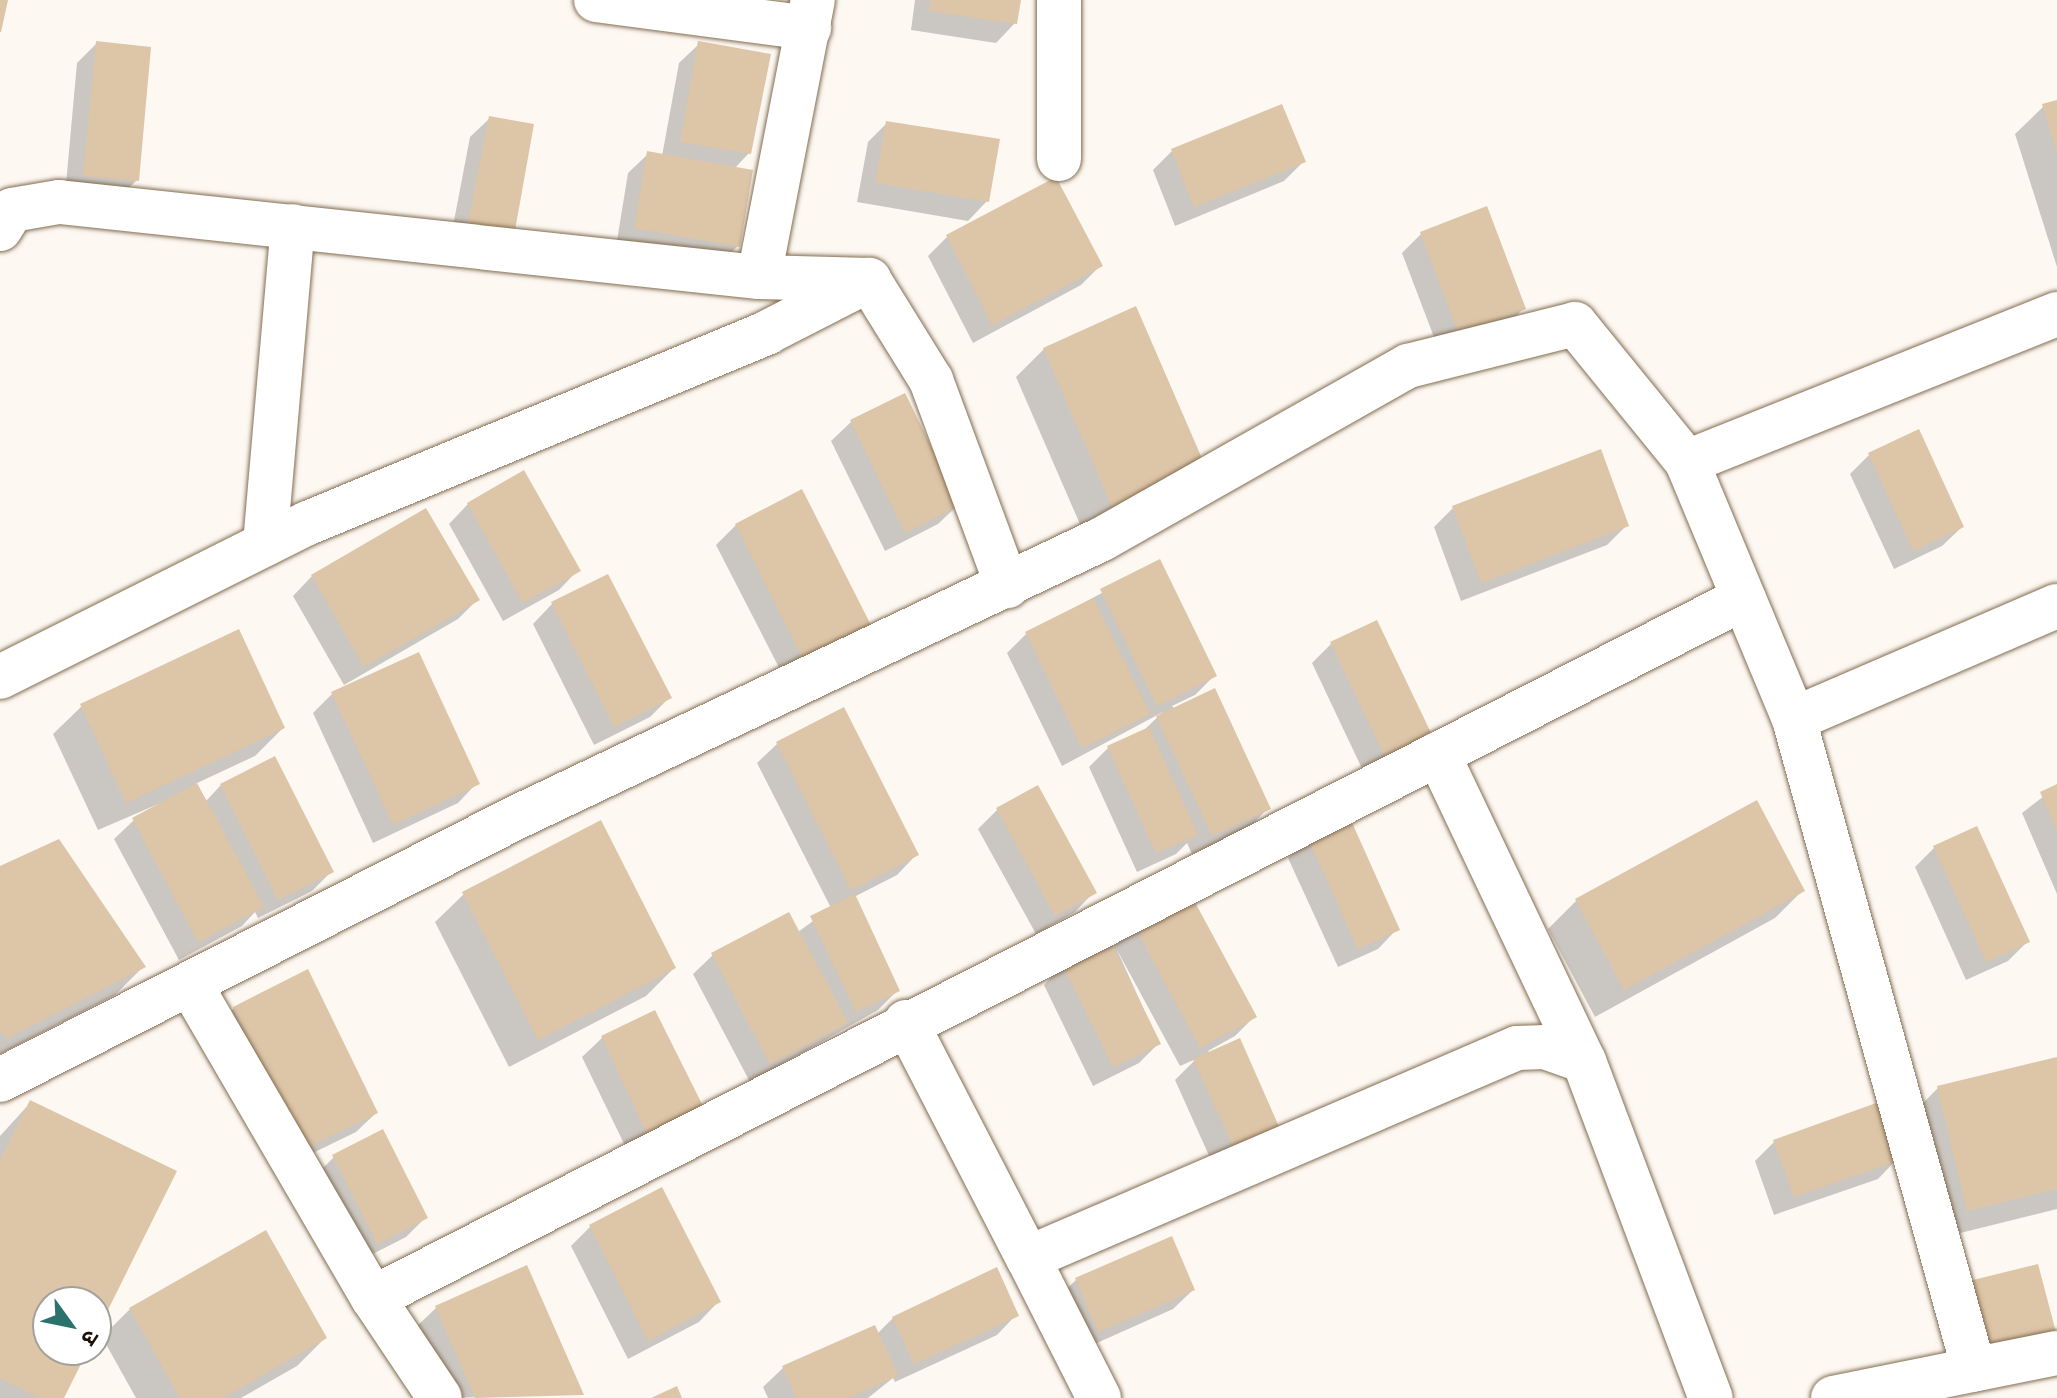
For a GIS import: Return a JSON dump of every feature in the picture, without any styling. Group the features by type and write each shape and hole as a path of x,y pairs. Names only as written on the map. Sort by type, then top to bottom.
{"street":[{"path":"596,0 811,14 759,277"},
{"path":"1059,0 1059,159"},
{"path":"0,229 12,210 59,202 759,277 869,280"},
{"path":"265,544 293,226"},
{"path":"0,677 265,544 768,332 869,280"},
{"path":"869,280 931,380 1007,586"},
{"path":"1687,462 2057,314"},
{"path":"0,1080 515,818 1102,539 1408,366 1575,324 1687,462 1794,719 1974,1370"},
{"path":"373,1298 906,1022 1744,598"},
{"path":"1794,719 2057,606"},
{"path":"1438,754 1584,1061 1711,1398"},
{"path":"190,984 373,1298 440,1398"},
{"path":"906,1022 1099,1398"},
{"path":"1028,1258 1517,1048 1545,1047 1584,1061"},
{"path":"1833,1398 2057,1353"}],"building":[{"path":"0,0 8,0 1,32 0,32"},
{"path":"931,0 1021,0 1017,24 929,11"},
{"path":"96,41 151,47 139,181 83,176"},
{"path":"698,41 771,54 751,154 680,142"},
{"path":"2057,100 2057,149 2056,149 2042,104"},
{"path":"1282,104 1306,162 1194,207 1171,149"},
{"path":"489,116 534,124 514,236 467,228"},
{"path":"886,121 1000,139 989,202 875,183"},
{"path":"647,151 753,170 740,247 634,228"},
{"path":"1056,177 1103,266 992,325 946,235"},
{"path":"1487,206 1526,309 1459,334 1420,232"},
{"path":"1136,306 1207,470 1114,511 1043,348"},
{"path":"905,393 960,505 905,533 850,420"},
{"path":"1919,429 1964,527 1913,551 1868,453"},
{"path":"1601,449 1629,526 1481,583 1452,506"},
{"path":"524,470 581,571 523,603 467,503"},
{"path":"802,489 875,633 807,667 735,524"},
{"path":"426,508 480,600 364,667 311,575"},
{"path":"1160,559 1217,676 1157,706 1100,589"},
{"path":"608,574 672,698 614,727 551,602"},
{"path":"1093,598 1150,714 1082,748 1025,632"},
{"path":"1377,620 1433,737 1386,759 1330,642"},
{"path":"239,629 285,728 126,803 80,704"},
{"path":"419,652 480,784 393,825 331,692"},
{"path":"1215,688 1271,809 1212,836 1156,716"},
{"path":"844,707 919,855 851,890 776,742"},
{"path":"1149,727 1198,835 1156,853 1107,746"},
{"path":"275,756 334,872 278,900 220,784"},
{"path":"197,783 264,907 198,942 132,818"},
{"path":"2057,784 2057,831 2040,792"},
{"path":"1038,785 1097,893 1055,916 996,808"},
{"path":"1757,800 1805,891 1624,990 1575,899"},
{"path":"1350,818 1400,930 1358,949 1307,837"},
{"path":"601,820 676,968 538,1040 462,892"},
{"path":"1977,826 2030,942 1986,962 1933,846"},
{"path":"59,839 146,967 6,1039 0,1030 0,866"},
{"path":"1190,893 1257,1017 1200,1048 1133,924"},
{"path":"855,894 900,991 856,1012 810,916"},
{"path":"789,912 848,1023 770,1064 711,953"},
{"path":"1110,940 1161,1044 1113,1067 1062,964"},
{"path":"308,969 378,1113 302,1150 233,1007"},
{"path":"655,1010 703,1106 647,1134 601,1036"},
{"path":"1240,1038 1280,1129 1235,1151 1193,1059"},
{"path":"2057,1057 2057,1189 1967,1211 1937,1086"},
{"path":"30,1100 177,1171 112,1302 112,1286 32,1286 32,1366 80,1366 64,1398 40,1398 0,1378 0,1161"},
{"path":"1879,1102 1900,1160 1794,1197 1773,1140"},
{"path":"383,1129 428,1218 377,1244 332,1155"},
{"path":"662,1187 721,1302 648,1341 589,1225"},
{"path":"266,1230 327,1338 223,1398 180,1398 129,1308"},
{"path":"1172,1236 1195,1290 1098,1332 1075,1278"},
{"path":"2038,1264 2057,1336 1987,1346 1969,1281"},
{"path":"527,1265 584,1395 475,1398 435,1306"},
{"path":"997,1267 1019,1316 914,1364 892,1317"},
{"path":"875,1325 898,1376 848,1398 796,1398 782,1366"},
{"path":"677,1386 682,1398 651,1398"}]}
